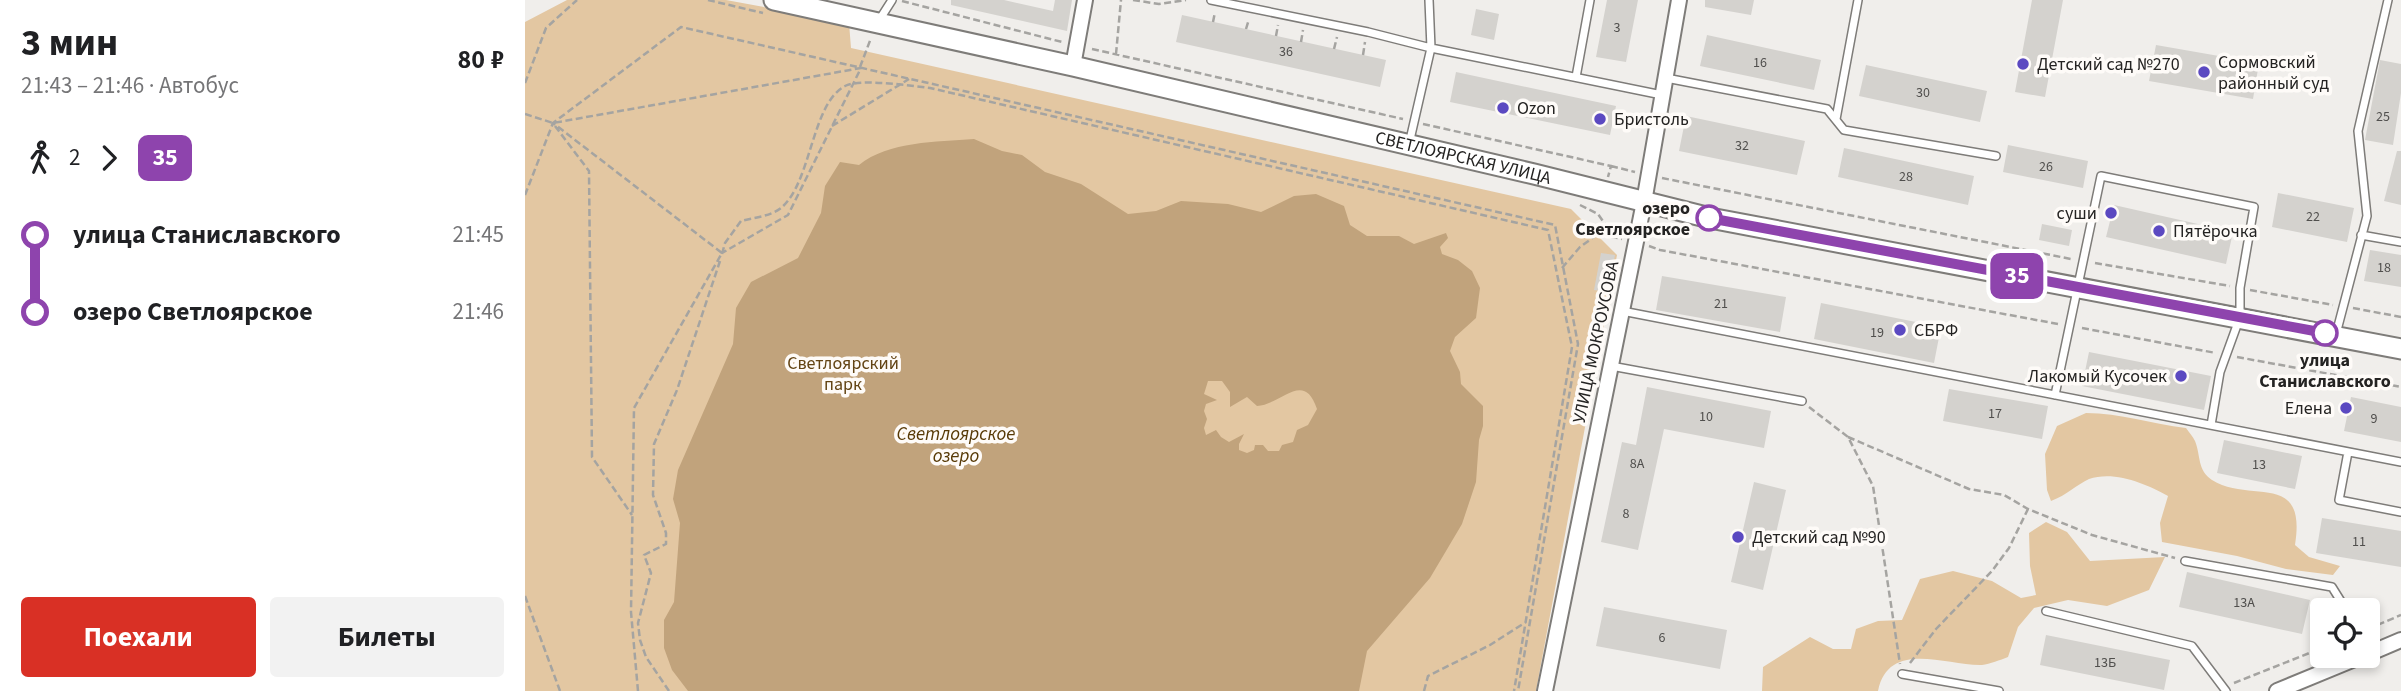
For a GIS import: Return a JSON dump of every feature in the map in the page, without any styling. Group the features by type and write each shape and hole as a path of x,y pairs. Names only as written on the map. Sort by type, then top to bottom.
{"main road":[{"name":"СВЕТЛОЯРСКАЯ УЛИЦА","path":"774,8 878,23 1073,66 1710,218 2401,349"}],"street":[{"path":"1073,66 1085,0"},
{"name":"УЛИЦА МОКРОУСОВА","path":"1545,691 1644,202 1679,0"},
{"path":"2380,647 2401,640"},
{"path":"2277,691 2329,668"}],"lane":[{"path":"878,23 892,0"},
{"path":"1211,0 1663,95"},
{"path":"1409,145 1431,48 1429,0"},
{"path":"1576,77 1590,0"},
{"path":"1836,119 1859,0"},
{"path":"2335,335 2367,216 2358,131 2388,0"},
{"path":"1665,78 1827,109 1844,130 1996,156"},
{"path":"2055,395 2101,176 2254,207 2241,288 2240,317 2220,372 2211,425"},
{"path":"2361,235 2401,242"},
{"path":"1622,311 2401,462"},
{"path":"1611,366 1802,401"},
{"path":"2348,452 2339,500 2401,512"},
{"path":"2185,561 2332,587 2339,598"},
{"path":"2046,611 2192,646 2225,689"},
{"path":"1902,674 1999,691"}],"path":[{"path":"525,83 546,27 577,0"},
{"path":"708,0 774,8"},
{"path":"900,0 1077,46 1649,176 2083,261 2401,317"},
{"path":"1116,54 1121,0"},
{"path":"1133,0 1159,4 1186,0"},
{"path":"525,195 553,123 681,27 1555,225 1579,344 1516,691"},
{"path":"638,691 631,612 635,408 722,253 788,215 861,67 871,38 863,36"},
{"path":"553,123 861,67"},
{"path":"832,126 909,79"},
{"path":"669,691 646,657 638,624 651,573 644,555 666,544 666,533 653,495 654,444 677,390 725,243 741,221 782,208 794,190 809,157 819,122 833,97 846,85 878,83 930,88 1548,230 1572,347 1516,691"},
{"path":"525,114 553,123 722,253"},
{"path":"553,123 589,171 591,457 633,517"},
{"path":"1604,192 1611,166"},
{"path":"1572,201 1598,214 1614,237"},
{"path":"1562,268 1580,247 1598,234 1660,250 2401,387"},
{"path":"1802,401 1848,437 1969,489 2004,495 2028,509 2092,535 2185,561"},
{"path":"1848,437 1873,486 1902,674"},
{"path":"1902,674 1936,629 1992,570 2009,548 2028,509"},
{"path":"525,596 560,691"},
{"path":"2380,624 2401,615"},
{"path":"1424,691 1429,676 1490,645 1526,622"},
{"path":"2225,689 2310,653"}],"green space":[{"name":"Светлоярский парк","path":"567,0 726,0 849,23 851,48 1571,209 1617,255 1536,691 525,691 525,22"},
{"path":"2086,413 2186,428 2195,441 2207,476 2227,487 2272,493 2284,498 2292,507 2296,522 2295,545 2309,557 2340,566 2333,575 2286,569 2237,556 2162,542 2160,523 2168,496 2119,477 2089,479 2051,501 2047,490 2045,454 2057,426"},
{"path":"2046,522 2067,532 2090,561 2165,557 2149,590 2107,606 2068,600 2034,608 2018,627 2008,657 1995,662 1982,665 1906,660 1894,665 1884,675 1878,691 1762,691 1763,667 1810,637 1833,649 1851,649 1856,629 1878,621 1902,620 1920,579 1953,571 1992,581 2021,598 2036,595 2030,566 2029,533"}],"water":[{"name":"Светлоярское озеро","path":"974,139 1002,151 1022,155 1045,172 1081,184 1128,214 1156,211 1181,201 1228,204 1261,212 1294,196 1316,194 1344,206 1350,225 1367,236 1399,236 1414,244 1446,233 1448,238 1440,247 1442,254 1458,260 1472,271 1480,288 1476,318 1455,337 1450,351 1460,372 1461,384 1483,406 1476,482 1462,524 1430,578 1367,651 1359,691 688,691 672,670 664,648 664,620 674,602 680,523 673,499 678,470 733,344 736,308 751,282 798,258 821,213 825,186 840,162 859,165 884,151 899,147","holes":["1208,381 1222,381 1230,392 1230,407 1247,397 1257,406 1266,404 1299,390 1312,397 1317,409 1308,425 1297,430 1293,442 1282,445 1279,451 1268,451 1263,445 1255,445 1254,450 1247,453 1239,450 1244,434 1229,442 1216,430 1206,435 1206,404 1217,400 1204,394"]}],"building":[{"path":"951,0 1004,0 1053,11 1055,0 1072,0 1067,31 951,5"},
{"path":"1607,0 1638,0 1626,62 1596,57"},
{"path":"1705,0 1754,0 1751,15 1705,7"},
{"path":"2032,0 2063,0 2045,97 2015,92"},
{"path":"1476,9 1499,14 1494,40 1471,35"},
{"path":"1182,15 1386,60 1380,87 1176,42"},
{"path":"1707,35 1821,60 1814,90 1700,66"},
{"name":"Сормовский районный суд","path":"2156,45 2259,63 2253,99 2149,81"},
{"path":"2380,60 2401,64 2401,93 2393,145 2365,140"},
{"path":"1866,65 1987,91 1980,122 1859,96"},
{"path":"1456,72 1616,106 1610,135 1450,102"},
{"path":"1686,116 1805,141 1797,175 1679,151"},
{"path":"2008,145 2088,161 2083,188 2003,172"},
{"path":"1844,148 1974,176 1968,205 1838,177"},
{"path":"2397,151 2401,151 2401,205 2384,201"},
{"path":"2278,193 2354,208 2347,242 2272,227"},
{"path":"2114,205 2233,232 2226,264 2106,237"},
{"path":"2042,224 2072,230 2069,246 2039,240"},
{"path":"2370,250 2401,255 2401,287 2364,281"},
{"path":"1601,253 1615,255 1608,292 1594,290"},
{"path":"1662,276 1786,297 1780,332 1656,310"},
{"path":"1821,303 1941,327 1934,363 1814,339"},
{"path":"2089,352 2211,376 2204,410 2082,386"},
{"path":"1647,387 1771,411 1764,448 1664,429 1638,550 1601,542 1622,442 1636,445"},
{"path":"1949,389 2048,406 2042,439 1943,421"},
{"path":"2351,397 2401,407 2401,442 2344,431"},
{"path":"2224,440 2302,456 2295,489 2217,473"},
{"path":"1754,482 1786,490 1763,590 1731,582"},
{"path":"2322,518 2401,531 2401,567 2316,553"},
{"path":"2187,572 2310,600 2302,634 2179,607"},
{"path":"1604,607 1727,630 1720,669 1596,646"},
{"path":"2046,635 2170,660 2164,690 2040,665"}],"bus line":[{"name":"35","path":"1709,218 2325,333"}],"place":[{"name":"Детский сад №270","path":"2023,64"},
{"name":"Сормовский районный суд","path":"2204,72"},
{"name":"Ozon","path":"1503,108"},
{"name":"Бристоль","path":"1600,119"},
{"name":"суши","path":"2111,213"},
{"name":"озеро Светлоярское","path":"1709,218"},
{"name":"Пятёрочка","path":"2159,231"},
{"name":"СБРФ","path":"1900,330"},
{"name":"улица Станиславского","path":"2325,333"},
{"name":"Лакомый Кусочек","path":"2181,376"},
{"name":"Елена","path":"2346,408"},
{"name":"Детский сад №90","path":"1738,537"}]}
